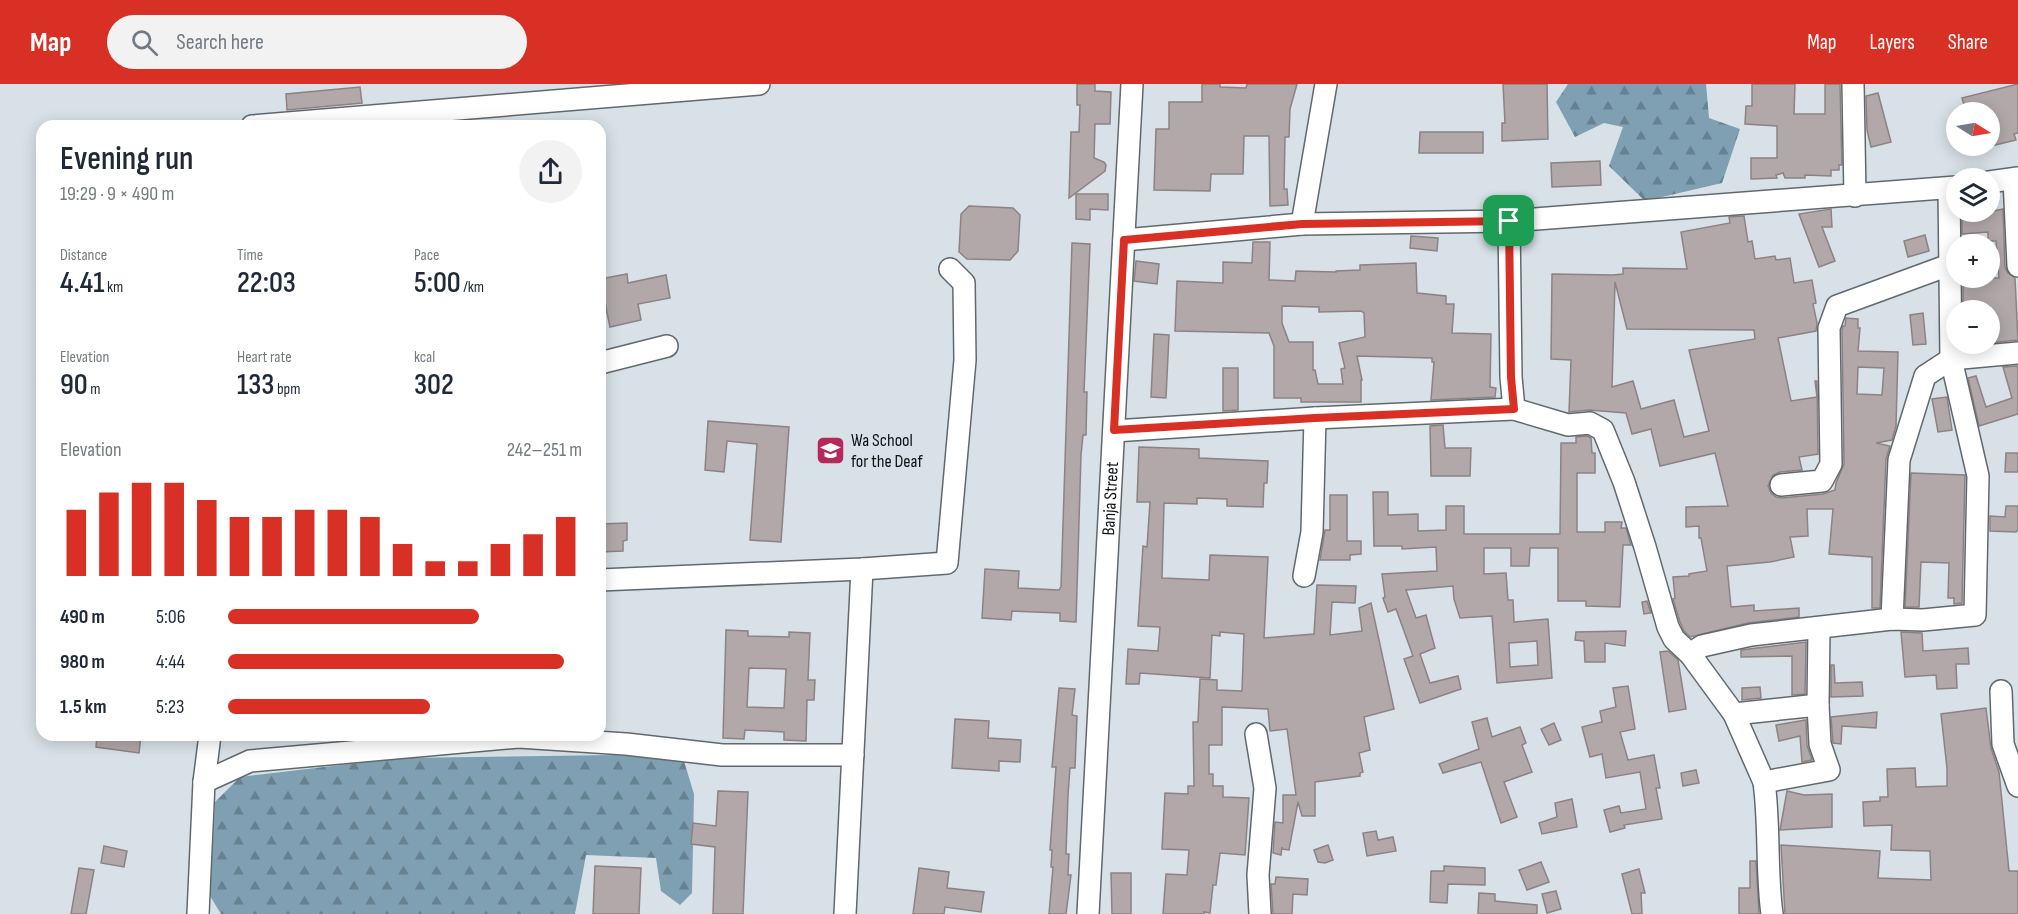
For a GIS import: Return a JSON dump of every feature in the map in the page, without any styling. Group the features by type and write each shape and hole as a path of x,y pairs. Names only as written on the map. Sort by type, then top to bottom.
{"street":[{"path":"309,120 582,91 759,84"},
{"name":"Banja Street","path":"1088,914 1132,84"},
{"path":"1302,224 1326,84"},
{"path":"1853,84 1855,196"},
{"path":"2000,181 2016,179 2018,266"},
{"path":"1124,240 1302,224 1509,221 1946,188"},
{"path":"1509,221 1511,377 1514,409"},
{"path":"1781,485 1822,481 1831,464 1829,328 1837,306 1946,266"},
{"path":"606,580 862,569 947,563 965,360 964,283 950,270"},
{"path":"1690,654 1702,646 1751,635 1892,619 1923,620 1976,615 1978,476 1951,359 1949,288"},
{"path":"606,362 668,346"},
{"path":"1892,619 1899,460 1925,376 1951,359 2018,353"},
{"path":"1114,430 1514,409 1568,425 1590,423 1603,430 1624,482 1649,558 1668,627 1674,639 1690,654 1734,714 1764,783 1772,914"},
{"path":"1304,576 1312,532 1315,418"},
{"path":"845,914 862,569"},
{"path":"1764,783 1829,770 1820,744 1819,628"},
{"path":"2001,691 2003,744 2018,786"},
{"path":"1734,714 1818,705"},
{"path":"1256,734 1265,788 1258,874 1260,914"},
{"path":"198,914 204,782 209,741"},
{"path":"204,782 250,760 472,741"},
{"path":"580,741 722,755 853,755"}],"green space":[{"path":"1568,84 1706,84 1709,118 1740,129 1722,183 1645,201 1609,166 1623,127 1604,123 1575,137 1556,102"},
{"path":"616,755 683,758 694,794 692,893 680,905 661,891 656,858 586,855 575,914 221,914 210,896 215,802 240,777 400,758"}],"building":[{"path":"1077,84 1095,84 1095,91 1111,92 1110,124 1095,124 1094,158 1104,162 1105,171 1069,198 1071,132 1079,132 1080,105 1077,105"},
{"path":"1202,84 1246,88 1247,84 1297,84 1290,109 1289,137 1285,137 1284,189 1287,189 1288,205 1270,206 1269,136 1244,136 1243,174 1211,174 1210,191 1154,190 1156,129 1169,129 1169,102 1202,102"},
{"path":"1503,84 1547,84 1548,139 1502,141 1502,123 1505,123"},
{"path":"1752,84 1795,84 1794,114 1825,114 1825,84 1840,84 1842,165 1839,165 1839,170 1831,170 1831,176 1805,175 1805,178 1785,178 1783,173 1776,175 1777,178 1751,179 1751,158 1777,158 1777,126 1745,124 1746,106 1752,106"},
{"path":"2018,84 2018,133 2014,134 2016,140 2000,144 2000,102 1963,102 1962,98"},
{"path":"360,87 362,103 287,110 286,94"},
{"path":"1878,93 1891,142 1871,147 1867,130 1866,96"},
{"path":"1420,132 1483,132 1483,153 1419,153"},
{"path":"1600,161 1601,185 1552,187 1551,163"},
{"path":"1076,194 1108,194 1108,210 1090,209 1090,220 1076,219"},
{"path":"969,206 1013,208 1020,215 1018,251 1010,260 967,259 959,252 961,214"},
{"path":"1831,209 1832,227 1822,227 1835,261 1819,267 1799,214"},
{"path":"2003,209 2005,267 2008,273 2015,278 2018,340 2000,342 2000,300 1963,300 1963,288 2000,288 2000,234 1988,234 1988,232 1962,234 1962,222 2000,222 2000,210"},
{"path":"1744,216 1748,242 1752,241 1755,259 1775,256 1776,260 1790,258 1794,283 1812,280 1816,303 1813,304 1817,323 1816,331 1778,338 1791,401 1817,397 1815,381 1817,381 1818,454 1799,457 1802,470 1773,475 1768,486 1776,497 1823,494 1835,490 1844,464 1842,330 1846,318 1858,319 1858,328 1860,328 1858,351 1898,352 1896,426 1892,440 1876,443 1890,446 1886,459 1880,608 1872,608 1872,557 1829,554 1833,509 1807,509 1808,536 1790,537 1794,557 1727,566 1731,607 1754,605 1754,611 1799,608 1799,617 1748,623 1690,637 1684,631 1673,599 1675,598 1673,577 1707,571 1701,538 1699,538 1699,526 1686,527 1686,507 1728,506 1715,453 1660,466 1651,429 1632,434 1626,413 1589,410 1569,412 1571,360 1551,359 1552,274 1613,275 1623,274 1623,268 1687,269 1681,232 1730,223 1729,217","holes":["1615,282 1627,329 1754,330 1755,339 1689,350 1709,431 1684,437 1674,400 1641,409 1633,381 1612,387","1858,367 1884,368 1882,395 1857,394"]},
{"path":"1925,235 1929,251 1908,257 1904,241"},
{"path":"1411,236 1438,238 1437,251 1410,248"},
{"path":"1253,242 1270,242 1269,280 1295,281 1296,271 1336,272 1360,270 1360,265 1416,263 1417,293 1446,296 1446,304 1454,304 1452,333 1491,334 1490,387 1496,388 1495,397 1431,400 1434,362 1432,358 1357,356 1362,380 1361,402 1301,402 1301,398 1274,398 1274,346 1269,333 1175,331 1177,281 1223,283 1223,262 1252,263","holes":["1282,306 1319,307 1319,312 1361,311 1364,313 1365,337 1339,343 1345,368 1341,369 1343,384 1318,384 1315,370 1313,370 1313,342 1289,342 1282,323"]},
{"path":"1072,243 1090,244 1084,392 1087,392 1086,435 1083,435 1081,455 1076,622 1060,621 1060,613 1012,611 1011,620 982,618 985,569 1019,571 1018,588 1059,590 1061,587"},
{"path":"1136,261 1159,264 1157,284 1134,281"},
{"path":"627,274 628,283 666,275 670,298 638,304 641,320 610,327 606,308 606,278"},
{"path":"1923,313 1926,344 1913,345 1910,315"},
{"path":"1154,334 1169,335 1166,398 1151,397"},
{"path":"2018,366 2018,414 1979,426 1968,378 1976,376 1986,407 2012,398 2003,367"},
{"path":"1223,368 1238,368 1238,410 1223,411"},
{"path":"1947,397 1952,430 1938,432 1932,399"},
{"path":"708,421 789,427 781,542 750,540 757,444 727,441 724,472 705,470"},
{"path":"1443,425 1445,448 1471,448 1470,476 1431,476 1430,426"},
{"path":"1576,437 1591,438 1592,453 1595,453 1595,473 1577,473 1577,532 1605,532 1605,522 1622,522 1621,528 1626,528 1631,545 1623,545 1620,607 1586,606 1586,601 1558,601 1558,548 1530,548 1529,566 1511,566 1511,548 1484,548 1484,574 1506,573 1508,600 1513,600 1514,622 1548,619 1552,678 1497,683 1492,616 1460,618 1454,599 1453,586 1406,590 1416,618 1426,615 1435,648 1420,654 1430,683 1458,676 1461,689 1420,703 1404,659 1413,656 1396,609 1388,612 1383,598 1385,597 1382,574 1437,571 1436,547 1402,549 1402,546 1374,546 1373,492 1388,492 1388,515 1418,514 1418,531 1446,530 1446,506 1464,506 1464,534 1560,534 1561,443 1576,443","holes":["1537,641 1538,665 1510,667 1509,643"]},
{"path":"1139,447 1199,449 1199,458 1268,461 1263,507 1227,506 1227,499 1197,498 1197,504 1164,503 1162,578 1209,580 1210,555 1268,557 1264,638 1314,634 1317,585 1356,586 1355,603 1332,602 1330,635 1362,631 1359,608 1371,603 1394,709 1364,717 1370,750 1359,753 1363,772 1360,776 1315,782 1315,816 1302,816 1298,802 1289,850 1282,849 1282,847 1281,855 1273,853 1275,822 1283,823 1283,795 1296,795 1287,729 1270,731 1268,709 1222,707 1222,745 1209,745 1209,774 1213,774 1213,786 1223,786 1223,797 1249,798 1245,855 1220,853 1210,913 1204,912 1204,914 1163,914 1166,874 1187,875 1189,850 1162,849 1165,793 1188,794 1188,786 1194,786 1193,722 1198,722 1200,679 1217,680 1217,690 1242,691 1244,634 1220,632 1220,636 1212,635 1210,678 1140,673 1139,684 1126,684 1128,649 1158,651 1160,627 1138,626 1143,546 1147,547 1150,502 1137,502"},
{"path":"2006,453 2018,453 2018,472 2005,472"},
{"path":"1911,473 1965,475 1962,603 1954,604 1954,598 1948,598 1949,563 1921,562 1919,607 1905,607"},
{"path":"1330,495 1347,495 1347,541 1361,541 1361,554 1350,555 1350,560 1320,560 1325,530 1330,530"},
{"path":"2006,506 2018,506 2018,530 2016,532 1990,531 1990,516 2005,517"},
{"path":"627,523 627,540 623,541 623,551 606,552 606,524"},
{"path":"1647,601 1651,613 1644,614 1642,602"},
{"path":"726,630 748,631 748,636 789,637 789,632 810,633 808,680 815,680 814,700 807,700 806,741 784,740 784,732 745,730 744,739 723,738","holes":["749,668 786,669 784,708 747,707"]},
{"path":"1626,631 1625,646 1605,643 1605,662 1585,662 1584,641 1575,640 1576,632"},
{"path":"1901,632 1922,633 1923,651 1968,648 1969,664 1956,664 1957,688 1937,689 1936,675 1905,677"},
{"path":"1806,642 1805,694 1792,695 1792,656 1741,657 1741,650"},
{"path":"1668,651 1678,660 1686,709 1669,712 1660,652"},
{"path":"1831,665 1834,665 1835,683 1862,682 1863,696 1831,697"},
{"path":"1628,686 1635,729 1620,732 1628,760 1654,755 1660,788 1656,788 1662,819 1624,825 1625,828 1610,832 1604,810 1619,806 1621,813 1646,809 1640,772 1606,778 1602,754 1590,757 1582,727 1602,722 1600,711 1616,707 1613,688"},
{"path":"1760,687 1761,698 1742,700 1742,688"},
{"path":"1059,688 1075,689 1072,715 1077,716 1075,768 1070,768 1068,795 1066,854 1069,854 1068,875 1071,875 1066,914 1049,914 1053,867 1051,867 1052,850 1050,850 1056,767 1052,767"},
{"path":"1986,708 1991,748 1999,772 2009,871 2018,871 2018,914 1785,914 1781,845 1880,851 1878,878 1931,880 1930,851 1891,850 1892,825 1864,826 1863,802 1880,801 1880,797 1888,797 1887,769 1915,768 1916,787 1947,786 1941,714"},
{"path":"1877,712 1876,728 1842,726 1841,744 1833,743 1831,717"},
{"path":"1487,718 1492,737 1520,727 1526,743 1522,745 1532,772 1504,782 1517,817 1501,823 1481,762 1443,773 1439,764 1479,749 1472,722"},
{"path":"955,719 989,721 988,738 1021,740 1020,762 999,761 999,771 952,768"},
{"path":"1806,720 1807,745 1812,760 1802,762 1800,736 1779,741 1776,725"},
{"path":"1554,723 1561,740 1549,745 1541,729"},
{"path":"96,741 140,741 139,753 96,747"},
{"path":"1696,770 1699,783 1683,786 1681,773"},
{"path":"718,791 748,792 743,914 713,914 715,847 691,844 693,823 716,826"},
{"path":"1787,791 1804,795 1832,794 1832,827 1780,830"},
{"path":"1572,799 1577,827 1542,834 1539,823 1557,817 1555,803"},
{"path":"1376,831 1378,840 1393,837 1396,851 1367,856 1363,833"},
{"path":"1328,845 1333,860 1325,863 1318,862 1314,850"},
{"path":"104,846 127,851 124,867 101,863"},
{"path":"1750,861 1756,861 1759,914 1739,914 1739,888 1750,888"},
{"path":"1541,862 1549,882 1527,890 1519,870"},
{"path":"595,866 641,868 639,914 593,914"},
{"path":"1444,866 1485,868 1485,885 1448,884 1447,903 1430,902 1431,871 1444,871"},
{"path":"79,868 94,870 86,914 71,914"},
{"path":"919,868 949,872 947,888 984,892 981,912 945,907 944,914 913,914"},
{"path":"1639,869 1645,893 1641,893 1642,914 1632,914 1622,874"},
{"path":"1111,873 1131,873 1131,914 1112,914"},
{"path":"1276,877 1308,879 1307,895 1293,894 1292,914 1273,914 1271,884 1275,884"},
{"path":"1556,891 1561,909 1547,913 1542,894"},
{"path":"1479,893 1495,894 1495,901 1537,905 1537,914 1478,914"}],"place":[{"name":"Wa School for the Deaf","path":"830,450"}],"route":[{"path":"1509,221 1511,377 1514,409 1114,430 1124,240 1302,224 1509,221"}]}
